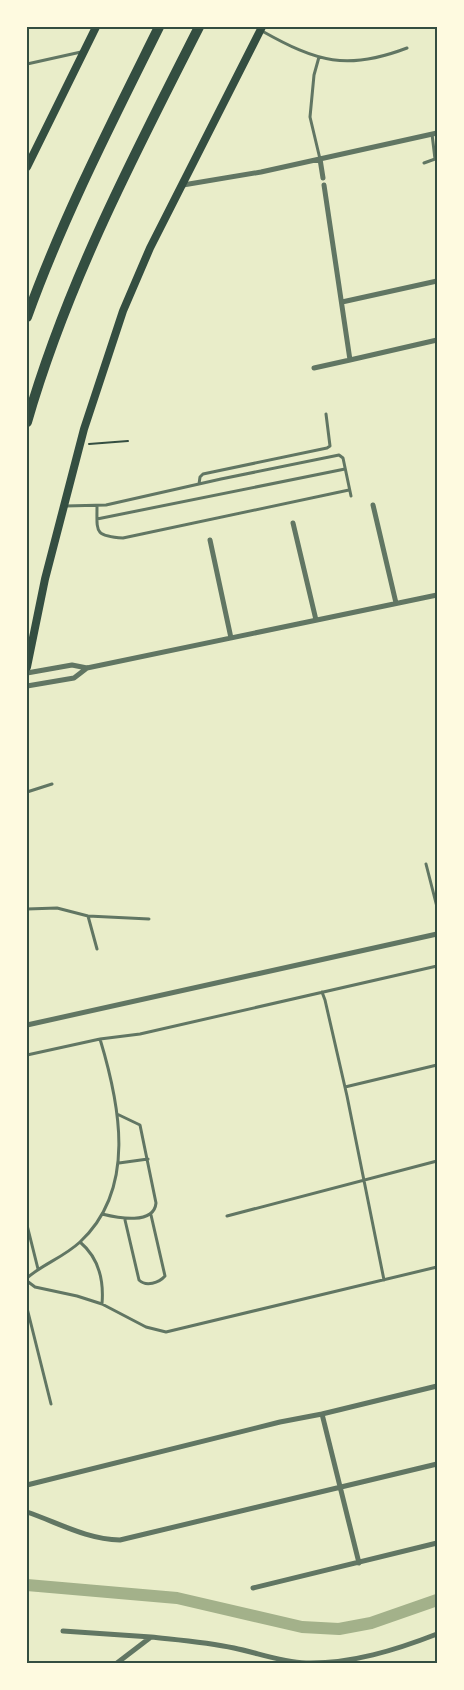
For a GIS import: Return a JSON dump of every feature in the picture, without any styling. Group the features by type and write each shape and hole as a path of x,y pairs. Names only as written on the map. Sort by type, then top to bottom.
{"highway":[{"path":"27,317 90,165 159,27"},
{"path":"27,422 80,273 122,179 199,27"}],"main road":[{"path":"27,167 96,27"},
{"path":"27,668 63,506 123,311 150,248 261,29"}],"street":[{"path":"183,186 261,172 434,133"},
{"path":"320,159 323,178"},
{"path":"324,186 350,360"},
{"path":"342,302 437,281"},
{"path":"314,368 437,340"},
{"path":"373,505 396,603"},
{"path":"293,523 316,620"},
{"path":"210,540 231,638"},
{"path":"27,673 72,665 87,668 437,594"},
{"path":"27,686 74,678 87,668"},
{"path":"27,1026 437,934"},
{"path":"27,1485 280,1422 437,1386"},
{"path":"322,1414 359,1563"},
{"path":"27,1512 84,1534 101,1539 120,1540 437,1464"},
{"path":"253,1588 437,1544"},
{"path":"63,1631 151,1637 235,1648 285,1661 306,1663 339,1662 412,1644 437,1634"},
{"path":"117,1663 151,1637"}],"lane":[{"path":"261,29 298,50 341,62 361,62 407,48"},
{"path":"27,64 84,51"},
{"path":"319,57 314,75 310,117 320,159"},
{"path":"424,163 435,159 434,133"},
{"path":"199,484 203,474 327,448 330,446 330,438 326,414"},
{"path":"63,506 97,505 339,455 343,458 351,496"},
{"path":"97,519 345,468"},
{"path":"97,505 97,526 104,537 123,538 349,490"},
{"path":"27,792 52,783"},
{"path":"426,864 437,907"},
{"path":"27,909 57,908 88,916 149,919"},
{"path":"88,916 98,949"},
{"path":"27,1055 100,1039 140,1034 437,966"},
{"path":"322,992 345,1087 384,1280"},
{"path":"100,1039 117,1114 119,1163 117,1174 102,1214 80,1242 60,1257 38,1269 27,1280 35,1287 102,1304 146,1327 166,1332 437,1268"},
{"path":"345,1087 437,1065"},
{"path":"102,1214 124,1220 151,1214 156,1209 140,1125 117,1114"},
{"path":"119,1163 148,1159"},
{"path":"227,1216 437,1161"},
{"path":"124,1220 139,1280 147,1284 161,1280 165,1276 151,1214"},
{"path":"27,1224 38,1269"},
{"path":"80,1242 90,1251 100,1271 104,1290 102,1304"},
{"path":"27,1308 51,1404"}],"path":[{"path":"80,445 128,441"}],"waterway":[{"path":"27,1585 177,1598 302,1627 339,1629 371,1623 437,1600"}]}
